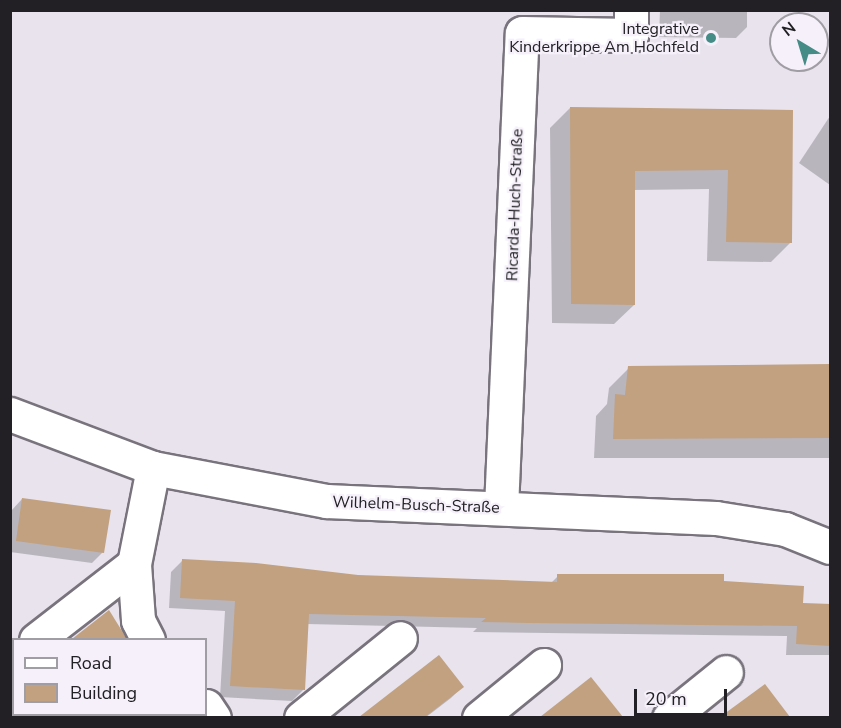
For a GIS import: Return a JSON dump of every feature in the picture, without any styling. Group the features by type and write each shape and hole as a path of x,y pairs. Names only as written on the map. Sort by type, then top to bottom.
{"street":[{"name":"Ricarda-Huch-Straße","path":"501,508 522,33 631,35 631,10"},
{"name":"Wilhelm-Busch-Straße","path":"10,414 153,468 326,501 724,519 785,529 831,547"},
{"path":"147,638 138,620 134,564 153,468"},
{"path":"37,638 134,564"},
{"path":"301,717 400,638"},
{"path":"479,717 544,665"},
{"path":"669,717 726,672"}],"building":[{"path":"570,107 793,110 792,243 726,242 728,170 635,171 635,305 571,304"},
{"path":"831,364 831,438 613,439 615,394 625,395 628,366"},
{"path":"22,498 111,510 104,553 16,541"},
{"path":"182,559 256,563 358,575 557,582 557,574 724,574 724,581 804,586 803,603 831,604 831,646 796,644 797,626 481,622 486,618 309,614 305,690 230,686 235,601 180,598"},
{"path":"109,610 126,638 73,638"},
{"path":"439,655 464,687 425,717 359,717"},
{"path":"591,677 623,717 540,717"},
{"path":"765,684 790,717 720,717"}],"place":[{"name":"Integrative Kinderkrippe Am Hochfeld","path":"711,38"}]}
